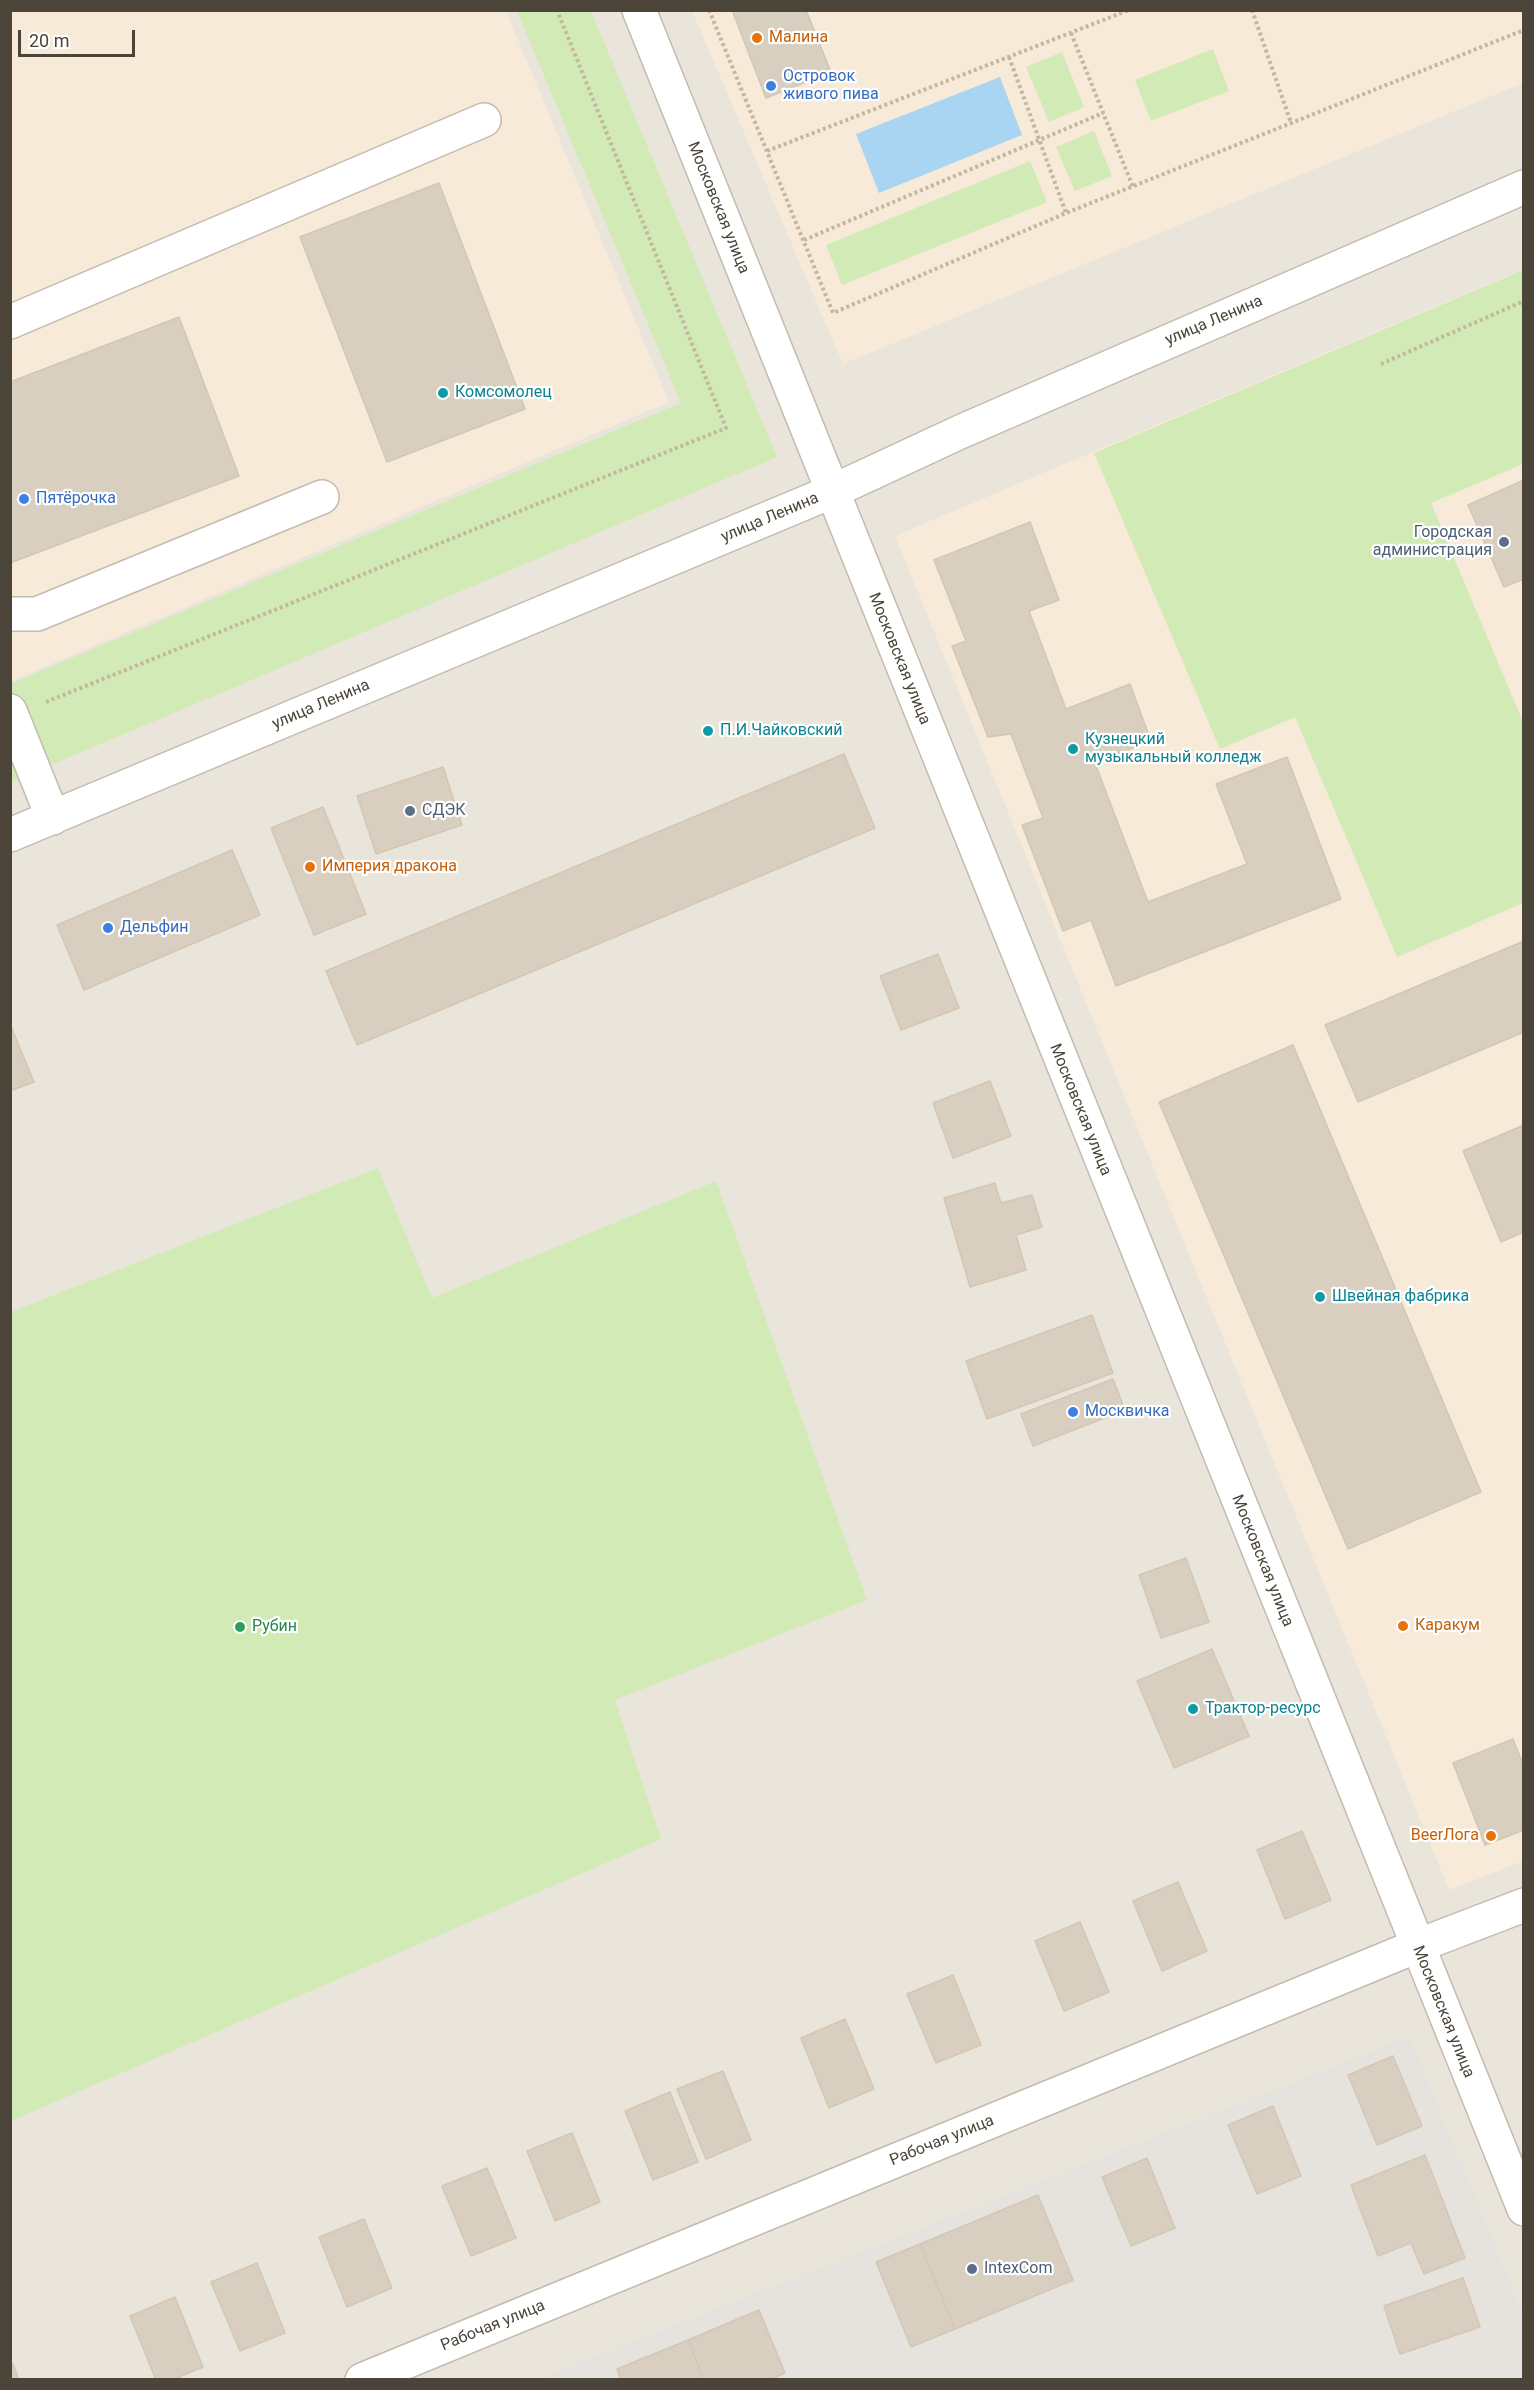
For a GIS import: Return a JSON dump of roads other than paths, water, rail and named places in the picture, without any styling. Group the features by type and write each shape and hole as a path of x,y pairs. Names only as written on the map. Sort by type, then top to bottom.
{"street":[{"name":"Московская улица","path":"639,10 831,492 1524,2209"},
{"path":"10,322 484,120"},
{"name":"улица Ленина","path":"10,836 831,492 960,432 1524,187"},
{"path":"10,614 36,614 322,497"},
{"path":"11,713 53,818"},
{"name":"Рабочая улица","path":"362,2379 1417,1946 1524,1905"}],"water":[{"path":"1000,77 1022,135 879,193 856,134"}],"place":[{"name":"Малина","path":"757,38"},
{"name":"Островок живого пива","path":"771,86"},
{"name":"Комсомолец","path":"443,393"},
{"name":"Пятёрочка","path":"24,499"},
{"name":"Городская администрация","path":"1504,542"},
{"name":"П.И.Чайковский","path":"708,731"},
{"name":"Кузнецкий музыкальный колледж","path":"1073,749"},
{"name":"СДЭК","path":"410,811"},
{"name":"Империя дракона","path":"310,867"},
{"name":"Дельфин","path":"108,928"},
{"name":"Швейная фабрика","path":"1320,1297"},
{"name":"Москвичка","path":"1073,1412"},
{"name":"Каракум","path":"1403,1626"},
{"name":"Рубин","path":"240,1627"},
{"name":"Трактор-ресурс","path":"1193,1709"},
{"name":"BeerЛога","path":"1491,1836"},
{"name":"IntexCom","path":"972,2269"}]}
